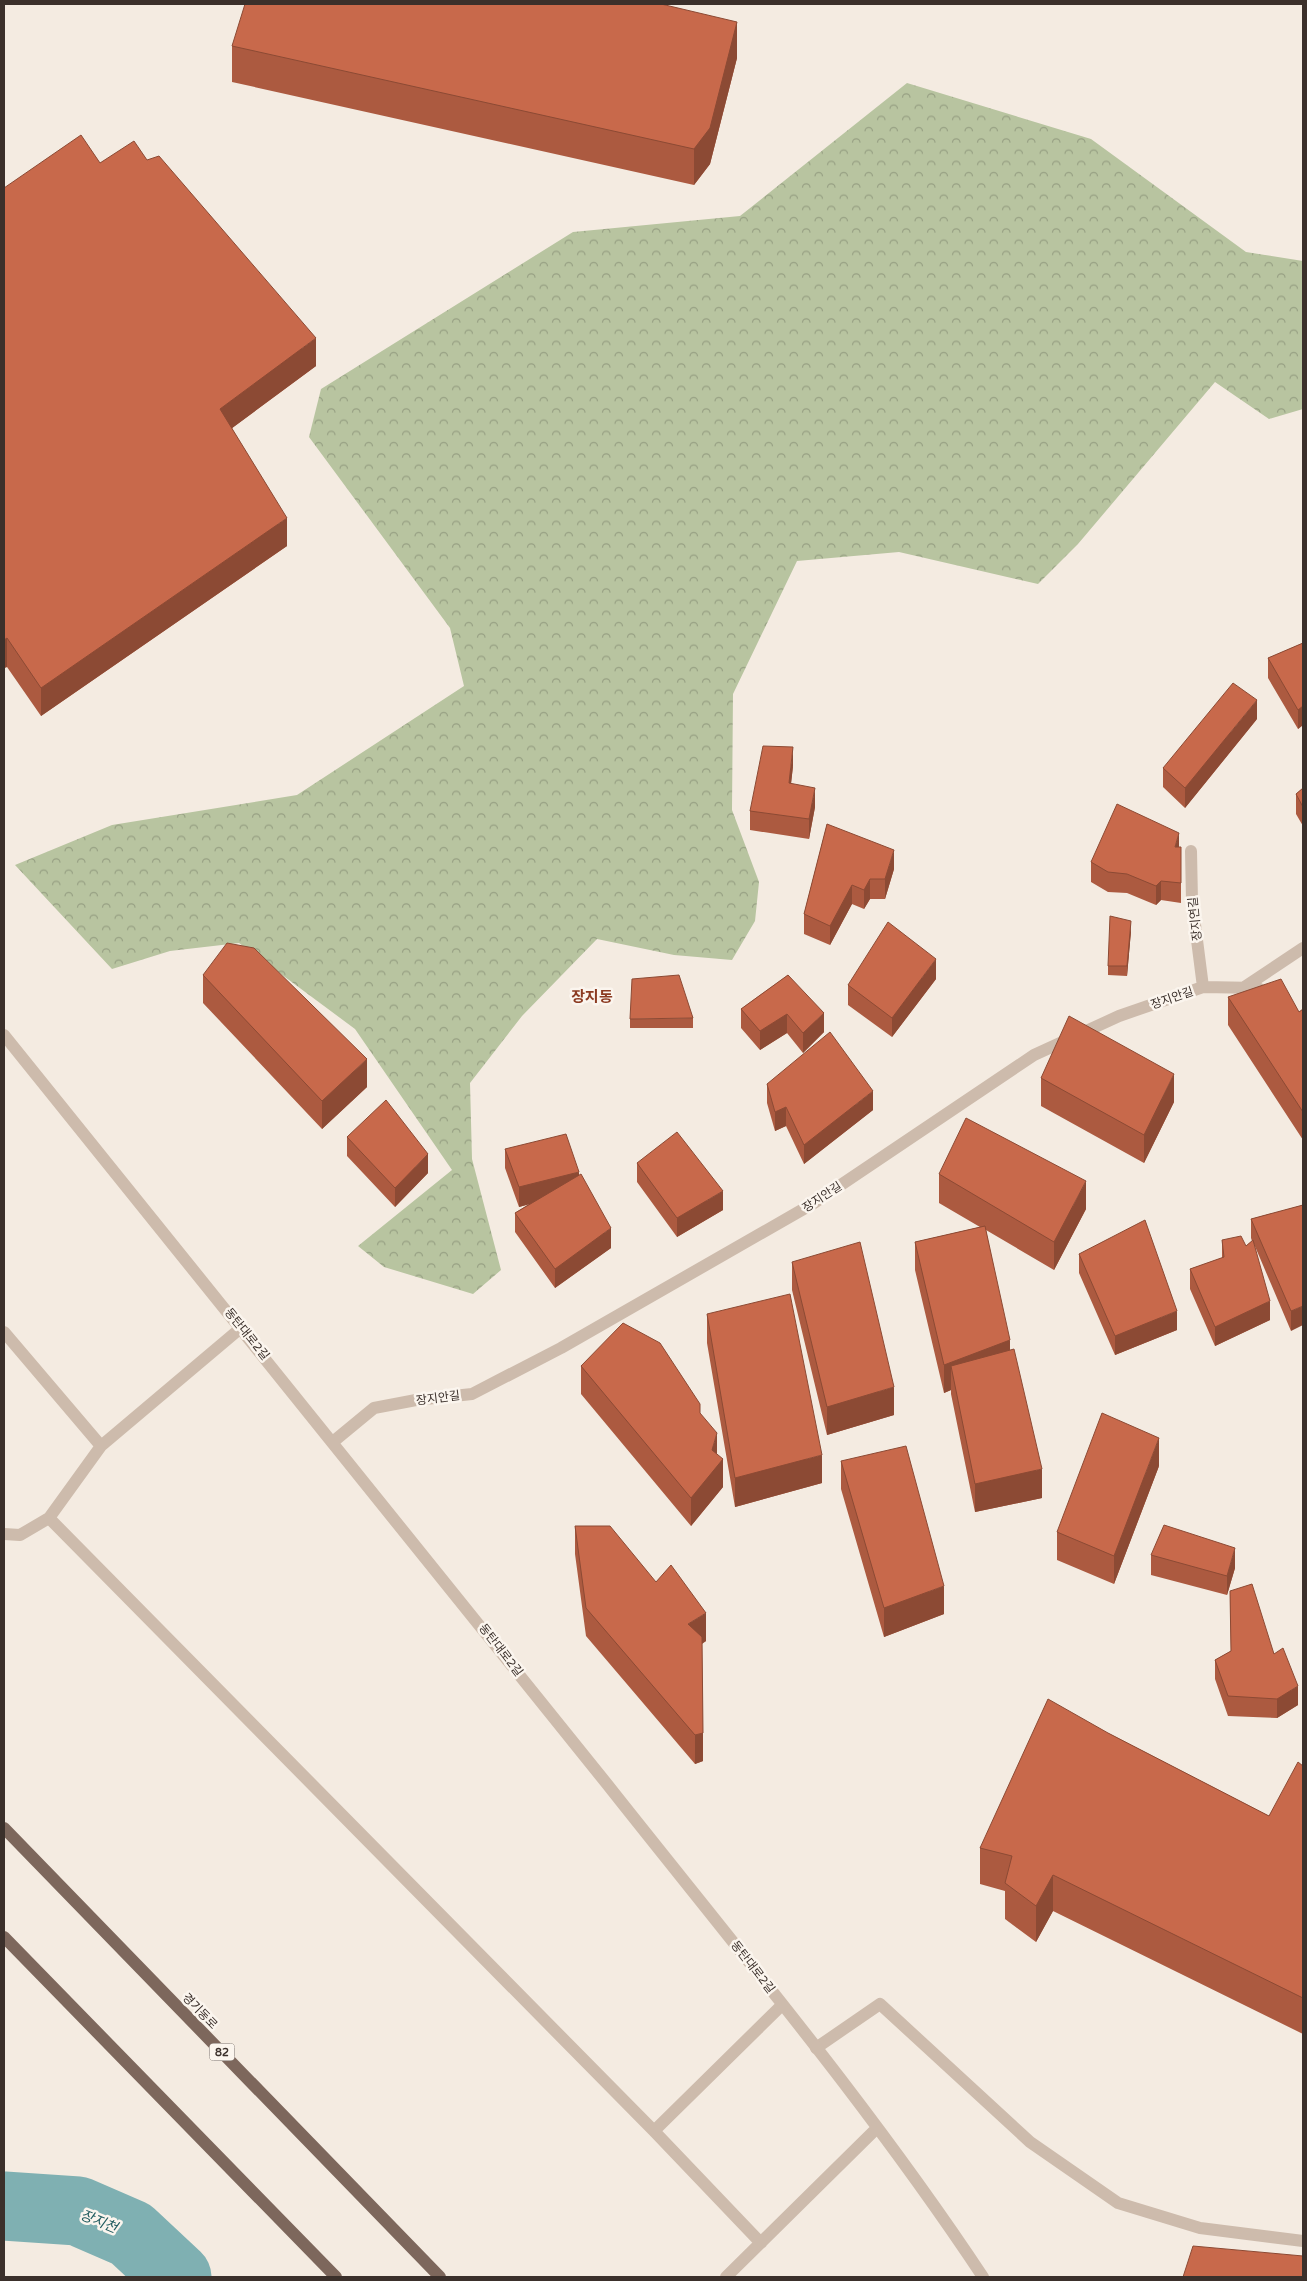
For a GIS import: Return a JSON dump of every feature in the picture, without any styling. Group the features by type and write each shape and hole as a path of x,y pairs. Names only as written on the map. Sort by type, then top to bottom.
{"main road":[{"name":"경기동로","path":"4,1828 440,2277"},
{"path":"4,1937 336,2277"}],"street":[{"name":"장지연길","path":"1191,851 1192,901 1203,987"},
{"path":"1243,988 1303,948"},
{"name":"장지안길","path":"334,1441 374,1408 416,1400 472,1394 561,1348 814,1203 1034,1055 1119,1016 1203,987 1258,988 1281,1007"},
{"name":"동탄대로2길","path":"4,1035 334,1441 816,2048 938,2210 983,2277"},
{"path":"4,1534 20,1535 49,1518 100,1446 242,1327"},
{"path":"4,1332 100,1446"},
{"path":"49,1518 654,2131 761,2243"},
{"path":"816,2048 880,2004 1030,2142 1118,2203 1200,2228 1303,2241"},
{"path":"654,2131 782,2005"},
{"path":"726,2277 877,2128"}],"green space":[{"path":"907,83 1091,139 1246,252 1303,261 1303,409 1269,419 1215,382 1078,544 1038,584 899,552 797,561 733,694 732,810 759,882 755,921 732,960 674,955 597,939 522,1016 470,1083 472,1159 501,1270 473,1294 384,1267 358,1246 452,1170 355,1029 239,943 170,951 112,969 15,865 112,825 297,795 464,686 450,628 309,437 321,389 573,232 740,216"}],"building":[{"path":"245,4 661,4 737,22 710,128 694,149 232,46"},
{"path":"81,135 100,163 134,141 147,160 159,156 316,338 220,409 287,518 41,688 7,638 4,640 4,188"},
{"path":"1303,643 1303,706 1298,710 1268,658"},
{"path":"1233,683 1257,700 1185,788 1163,768"},
{"path":"763,746 793,747 789,783 815,788 809,819 750,811"},
{"path":"1303,788 1303,807 1296,794"},
{"path":"1117,804 1179,833 1175,847 1181,847 1181,883 1161,881 1156,886 1127,874 1108,872 1091,862"},
{"path":"827,824 894,850 885,879 870,879 864,890 852,885 830,926 804,914"},
{"path":"1110,916 1131,921 1127,966 1108,966"},
{"path":"888,922 936,959 892,1018 848,985"},
{"path":"227,943 254,948 367,1059 322,1101 203,975"},
{"path":"679,975 693,1018 630,1019 632,979"},
{"path":"788,975 824,1013 803,1033 787,1014 760,1031 741,1009"},
{"path":"1281,979 1299,1012 1303,1009 1303,1112 1228,997"},
{"path":"1069,1016 1174,1074 1144,1135 1041,1078"},
{"path":"830,1032 873,1091 804,1145 786,1107 775,1112 767,1084"},
{"path":"386,1100 428,1154 395,1188 347,1137"},
{"path":"966,1118 1086,1181 1054,1242 939,1174"},
{"path":"677,1132 723,1191 677,1218 637,1163"},
{"path":"566,1134 579,1172 519,1187 505,1149"},
{"path":"581,1174 611,1228 555,1269 515,1213"},
{"path":"1303,1205 1303,1306 1291,1311 1251,1219"},
{"path":"1145,1220 1177,1311 1115,1336 1079,1254"},
{"path":"985,1226 1010,1340 944,1365 915,1242"},
{"path":"1241,1236 1246,1246 1253,1240 1270,1301 1215,1327 1190,1269 1224,1257 1222,1240"},
{"path":"860,1242 894,1387 827,1407 792,1262"},
{"path":"790,1294 822,1455 735,1478 707,1314"},
{"path":"623,1323 660,1343 700,1404 700,1413 717,1433 712,1450 723,1459 691,1498 581,1366"},
{"path":"1014,1349 1042,1469 975,1484 951,1366"},
{"path":"1102,1413 1159,1438 1114,1556 1057,1532"},
{"path":"906,1446 944,1586 884,1608 841,1461"},
{"path":"1164,1525 1235,1548 1227,1576 1151,1555"},
{"path":"575,1526 610,1526 656,1582 671,1565 706,1613 688,1624 702,1637 703,1733 695,1735 586,1608"},
{"path":"1252,1584 1274,1654 1283,1648 1298,1686 1277,1699 1228,1696 1215,1660 1231,1651 1230,1591"},
{"path":"1048,1699 1108,1733 1269,1816 1298,1762 1303,1766 1303,1998 1053,1875 1036,1906 1005,1883 1012,1856 980,1848"},
{"path":"1193,2246 1303,2256 1303,2277 1183,2277"}],"waterway":[{"name":"장지천","path":"4,2206 78,2211 131,2234 177,2277"}],"district":[{"name":"장지동","path":"592,997"}]}
